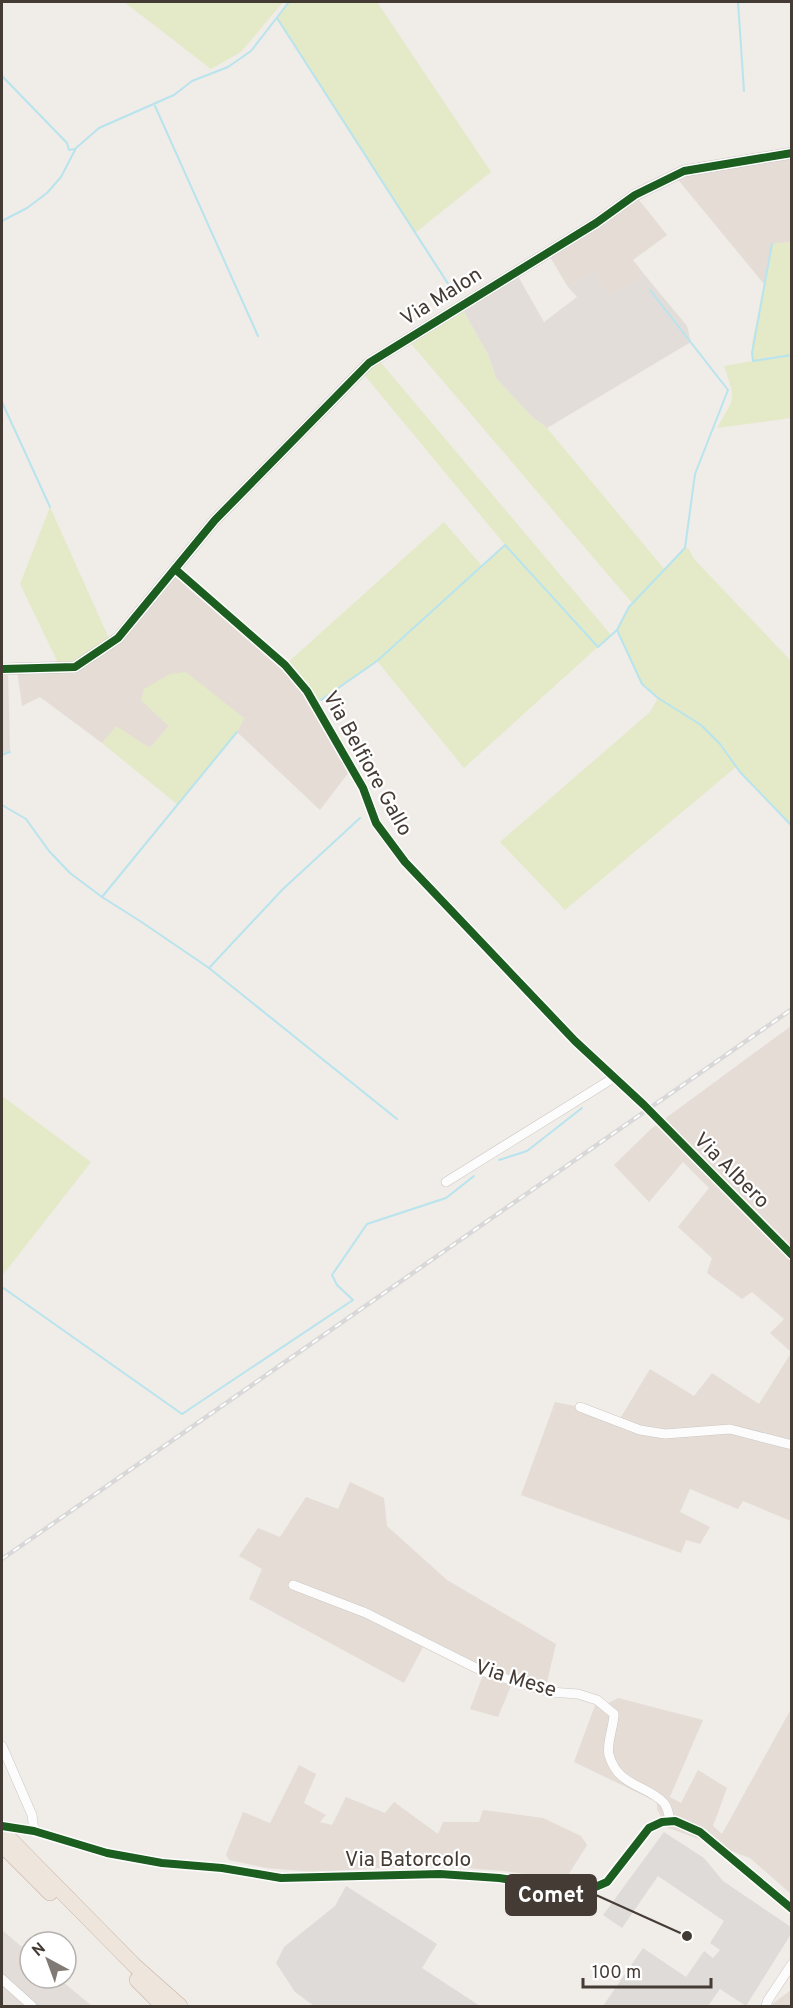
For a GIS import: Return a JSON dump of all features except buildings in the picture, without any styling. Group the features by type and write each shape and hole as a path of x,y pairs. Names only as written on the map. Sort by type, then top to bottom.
{"highway":[{"path":"3,1829 135,1966 180,2007"},
{"path":"2,1845 164,2007"},
{"path":"135,1966 192,2007"}],"street":[{"name":"Via Malon","path":"175,569 218,517 369,363 596,223 635,195 684,171 792,153"},
{"path":"2,669 75,667 118,638 175,569"},
{"name":"Via Belfiore Gallo","path":"175,569 285,665 316,703 363,788 376,822 405,862 575,1041 648,1109"},
{"path":"446,1182 615,1077"},
{"name":"Via Albero","path":"648,1109 792,1255"},
{"path":"580,1407 640,1430 665,1434 730,1429 792,1444"},
{"name":"Via Mese","path":"293,1585 366,1613 484,1672 550,1692 578,1694 597,1700 614,1714 614,1727 608,1752 614,1767 630,1783 663,1803 670,1821"},
{"path":"2,1746 32,1815 34,1832"},
{"path":"670,1821 684,1823 700,1832 792,1909"},
{"name":"Via Batorcolo","path":"3,1829 34,1832 118,1855 281,1878 440,1874 488,1877 586,1891 607,1882 649,1828 670,1821"},
{"path":"766,2007 768,2000 792,1964"},
{"path":"2,1979 32,2007"}],"shaded area":[{"path":"791,153 791,242 772,244 764,284 675,176"},
{"path":"635,195 667,235 633,260 644,274 608,296 593,272 568,287 547,252"},
{"path":"515,271 544,322 577,297 568,287 593,272 608,295 644,274 687,326 691,342 547,428 532,417 496,378 488,355 460,305"},
{"path":"175,569 285,665 352,768 320,810 237,732 244,718 141,700 169,726 150,748 116,727 102,743 40,697 22,706 17,669 75,667 118,638"},
{"path":"2,669 8,669 10,752 2,755"},
{"path":"791,1026 791,1352 770,1333 784,1319 752,1292 742,1299 707,1273 712,1258 678,1227 709,1188 683,1162 649,1202 614,1165 651,1129"},
{"path":"791,1353 791,1521 743,1501 738,1509 690,1489 680,1512 710,1527 700,1544 686,1540 681,1553 521,1495 555,1402 580,1407 618,1422 650,1369 694,1396 712,1373 759,1404"},
{"path":"350,1482 384,1498 387,1526 447,1580 556,1644 546,1686 513,1681 498,1717 470,1709 483,1675 423,1647 404,1683 249,1599 262,1569 239,1556 258,1528 280,1537 306,1497 338,1509"},
{"path":"618,1698 703,1720 670,1797 681,1803 698,1770 727,1788 713,1826 722,1834 791,1709 791,1894 750,1858 666,1827 657,1809 657,1802 574,1762 597,1700 605,1705"},
{"path":"299,1765 316,1774 304,1803 326,1815 320,1822 332,1825 346,1797 385,1813 394,1802 438,1834 443,1822 479,1822 483,1810 543,1818 581,1836 587,1845 565,1880 504,1871 428,1865 313,1872 267,1868 229,1860 226,1855 243,1812 270,1823"},
{"path":"664,1832 704,1858 723,1881 791,1927 791,1934 746,2006 720,1989 708,2006 603,2006 643,1948 686,1977 704,1951 713,1958 720,1950 710,1943 724,1921 658,1876 622,1928 603,1915"},
{"path":"346,1886 437,1944 422,1968 480,2006 314,2006 295,1992 276,1963 284,1947 335,1906"},
{"path":"2,1930 18,1944 18,1990 73,1990 92,2006 2,2006"},
{"path":"791,1990 791,2006 770,2006 775,2002"}],"green space":[{"path":"124,2 283,2 241,52 211,69"},
{"path":"289,2 377,2 491,172 415,233 277,18"},
{"path":"791,242 791,418 717,428 732,398 731,386 724,366 753,361 752,344 772,244"},
{"path":"460,305 488,355 496,378 532,417 547,428 665,570 685,548 689,549 694,559 791,661 791,826 736,767 565,910 500,842 650,712 658,698 642,684 617,630 632,603 407,339"},
{"path":"377,358 611,635 464,768 377,661 316,703 285,665 444,522 482,566 505,545 361,371"},
{"path":"50,507 111,643 75,667 60,667 20,584"},
{"path":"186,672 244,718 237,732 178,805 102,743 116,726 150,748 169,726 141,700 144,689 170,674"},
{"path":"2,1096 91,1162 2,1276"}],"waterway":[{"path":"2,221 27,208 47,193 61,177 76,148 99,128 174,95 192,81 228,67 251,51 289,2"},
{"path":"738,2 744,91"},
{"path":"277,18 454,293"},
{"path":"2,76 67,143 69,150 75,149"},
{"path":"155,106 258,336"},
{"path":"772,244 752,353 753,361 792,355"},
{"path":"650,290 728,390 695,474 685,548 629,607 617,630 642,684 658,698 701,725 720,744 740,772 792,826"},
{"path":"2,402 50,507"},
{"path":"321,700 377,661 505,545 598,647 617,630"},
{"path":"102,897 237,732"},
{"path":"2,755 10,752"},
{"path":"2,805 26,819 49,851 70,873 209,968 397,1119"},
{"path":"209,968 283,889 360,818"},
{"path":"499,1160 527,1151 582,1108"},
{"path":"2,1287 182,1414 353,1300 337,1285 332,1275 367,1224 446,1198 474,1176"}],"railway":[{"path":"2,1559 792,1009"}],"cycle path":[{"path":"2,669 75,667 118,638 215,520 369,363 596,223 635,195 684,171 792,153"},
{"path":"175,569 285,665 307,691 363,788 376,823 405,862 575,1041 644,1105 792,1255"},
{"path":"2,1826 34,1831 107,1853 162,1863 222,1868 281,1878 440,1874 499,1878 586,1891 607,1882 649,1828 662,1822 675,1821 700,1832 792,1909"}],"place":[{"name":"Comet","path":"687,1936"}]}
